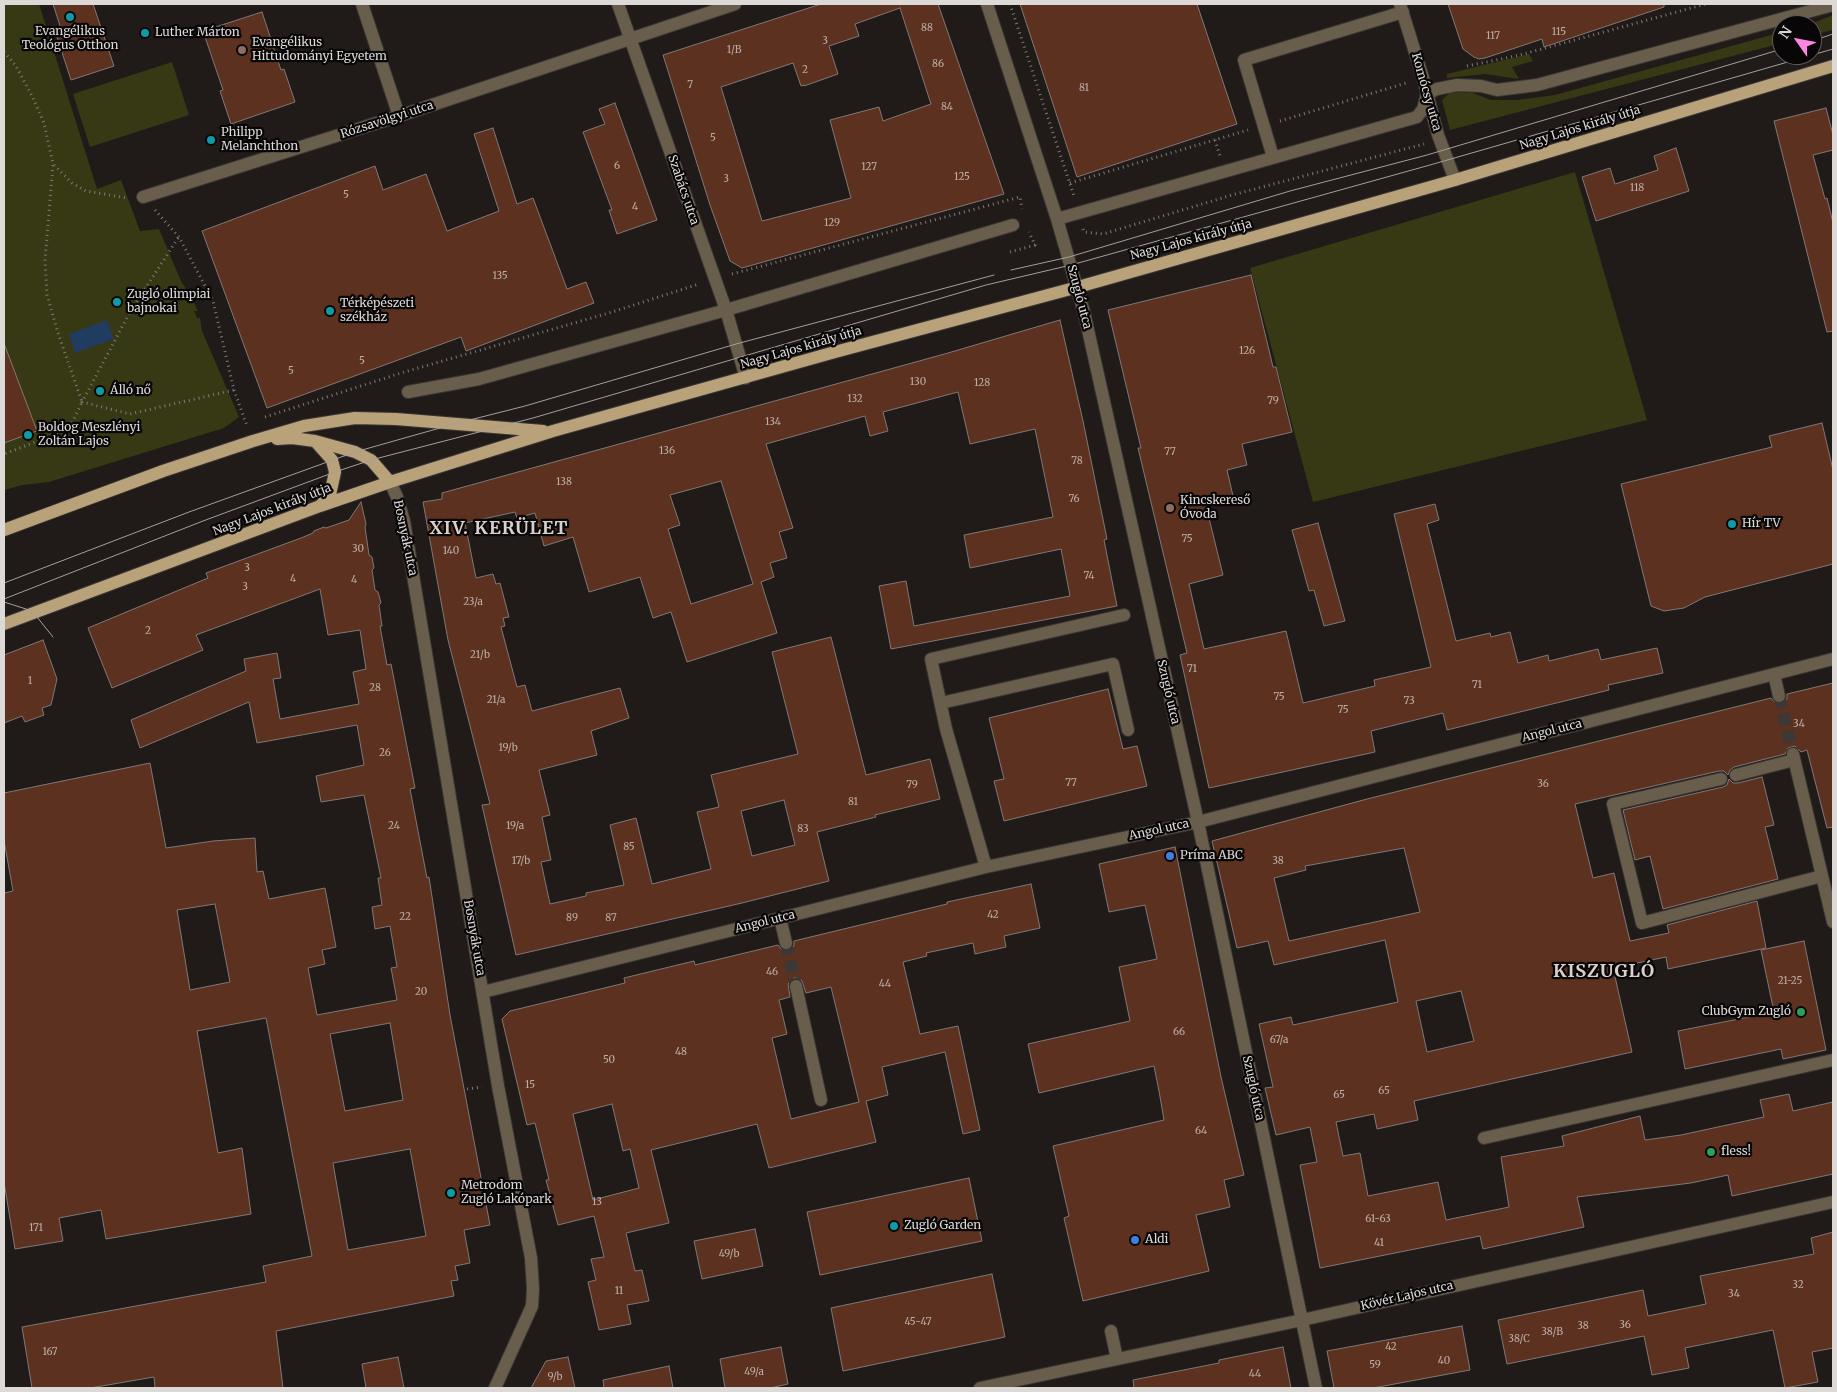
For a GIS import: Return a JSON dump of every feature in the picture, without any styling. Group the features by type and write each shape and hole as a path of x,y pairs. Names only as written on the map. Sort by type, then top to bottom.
{"main road":[{"name":"Nagy Lajos király útja","path":"4,624 320,506 553,431 1455,180 1833,66"},
{"name":"Nagy Lajos király útja","path":"4,530 163,471 304,426 355,418 396,419 553,431"},
{"path":"253,441 292,438 315,441 355,452 371,460 390,482"},
{"path":"315,441 332,460 336,472 330,495 320,506"}],"street":[{"path":"362,4 398,116"},
{"name":"Szabács utca","path":"618,4 726,310 746,378"},
{"name":"Rózsavölgyi utca","path":"143,197 398,116 735,4"},
{"name":"Szugló utca","path":"987,4 1078,286 1198,822 1316,1388"},
{"path":"1057,220 1417,117 1423,109 1427,94 1437,89 1457,85 1482,86 1497,90 1537,85 1833,4"},
{"path":"1273,157 1244,60 1401,8"},
{"name":"Komócsy utca","path":"1401,8 1438,135 1455,180"},
{"path":"408,392 479,379 726,310 1012,225"},
{"name":"Bosnyák utca","path":"390,482 397,496 404,521 498,1086 531,1258 532,1306 495,1388"},
{"path":"986,867 946,729 931,659 1124,614"},
{"name":"Angol utca","path":"483,992 986,867 1198,822 1833,659"},
{"path":"941,704 1113,664 1128,730"},
{"path":"1774,674 1779,696"},
{"path":"1736,776 1794,757 1833,922"},
{"path":"1721,779 1613,804 1642,923 1822,876"},
{"path":"780,918 786,943"},
{"path":"796,986 822,1100"},
{"path":"1484,1138 1833,1060"},
{"name":"Kövér Lajos utca","path":"980,1388 1302,1320 1833,1202"},
{"path":"1111,1331 1117,1359"}],"path":[{"path":"1010,4 1080,212 1084,232 1103,234 1232,195 1424,145"},
{"path":"1463,67 1520,55 1706,4"},
{"path":"4,52 16,66 44,123 53,164 45,261 47,296 60,341 82,402"},
{"path":"1070,183 1409,82"},
{"path":"53,164 72,183 86,191 124,198 143,197 179,238 213,301 234,390 253,441"},
{"path":"1230,191 1232,195"},
{"path":"4,454 69,429 130,312 179,238"},
{"path":"1010,252 1035,245"},
{"path":"82,402 130,414 234,390"}],"green space":[{"path":"4,4 39,4 97,189 121,180 140,231 159,229 181,281 198,311 194,311 197,318 200,318 202,331 239,417 224,428 49,482 23,485 4,490"},
{"path":"1833,15 1833,30 1822,33 1822,19"},
{"path":"1772,35 1772,46 1450,130 1442,100 1449,93 1459,92 1473,93 1491,100 1517,100 1555,95"},
{"path":"1529,54 1533,61 1512,67 1519,79 1485,74 1447,78 1447,74"},
{"path":"172,62 189,115 90,147 73,94"},
{"path":"1575,172 1647,420 1313,502 1250,268"}],"water":[{"path":"107,320 114,339 75,353 69,334"}],"building":[{"path":"53,4 93,4 114,66 71,80 55,31 61,29"},
{"path":"821,4 938,4 1004,194 742,268 730,261 710,205 663,55","holes":["900,8 931,104 883,121 879,107 830,120 851,198 762,221 721,87 793,63 801,86 838,74 829,46 859,36 855,24"]},
{"path":"1020,4 1197,4 1237,124 1077,177"},
{"path":"1448,4 1664,4 1664,7 1544,47 1542,39 1479,59 1463,49"},
{"name":"Evangélikus Hittudományi Egyetem","path":"262,12 281,70 284,69 295,102 231,124 220,91 223,90 203,31"},
{"path":"615,103 657,220 617,234 609,210 612,210 583,132 605,124 599,109"},
{"path":"1826,108 1833,135 1833,150 1813,155 1833,223 1833,331 1827,332 1774,121"},
{"name":"Térképészeti székház","path":"493,128 517,204 533,198 567,289 586,282 594,303 466,351 461,337 267,408 202,231 375,166 383,190 426,174 447,231 499,211 474,134"},
{"path":"1676,148 1689,191 1596,221 1582,177 1610,168 1615,184 1658,170 1654,156"},
{"path":"1251,275 1273,367 1276,367 1292,432 1242,444 1247,465 1227,470 1233,496 1205,502 1223,575 1189,584 1204,649 1286,631 1303,703 1375,686 1374,680 1431,667 1394,514 1435,504 1439,520 1427,524 1456,641 1490,633 1491,637 1510,632 1518,663 1548,655 1549,661 1598,649 1601,660 1657,648 1663,673 1608,685 1609,690 1447,730 1443,713 1371,731 1375,752 1209,788 1180,655 1187,653 1138,448 1141,448 1108,310"},
{"path":"1060,320 1107,539 1104,540 1117,606 891,649 879,586 906,581 914,626 1070,596 1061,549 970,568 964,535 1053,517 1035,429 970,444 958,392 883,412 888,431 870,436 865,416 766,444 793,528 779,532 787,558 770,563 774,577 761,582 777,633 687,662 671,612 653,618 640,577 589,592 573,537 544,546 535,513 517,518 515,512 465,523 476,578 493,574 496,584 500,583 509,617 503,618 505,626 501,627 517,687 525,685 532,711 620,688 629,718 591,731 597,755 539,770 550,815 542,817 551,860 541,862 550,904 586,896 586,893 624,885 610,825 636,818 652,884 711,869 697,812 719,807 711,775 798,754 772,652 831,637 866,775 930,759 940,799 817,832 829,881 516,955 482,805 490,804 448,640 423,502 442,499 442,493 948,353","holes":["721,481 753,584 691,604 668,529 680,525 670,495","784,800 795,845 752,856 741,811"]},
{"path":"4,347 37,431 4,443"},
{"name":"Hír TV","path":"1822,423 1833,470 1833,564 1705,597 1684,608 1664,611 1651,606 1621,484 1772,447 1769,436"},
{"path":"361,502 366,524 369,555 372,557 374,568 372,570 375,590 378,592 381,603 379,605 382,626 380,626 387,665 391,664 415,788 410,789 427,878 429,877 450,1015 490,1225 464,1230 470,1263 455,1266 458,1280 451,1281 454,1296 276,1331 283,1388 155,1388 154,1377 90,1388 32,1388 22,1327 266,1282 263,1266 312,1256 266,1018 197,1031 218,1153 242,1148 251,1214 106,1239 101,1210 59,1218 63,1241 15,1249 4,1182 4,893 13,891 4,840 4,793 150,763 166,848 213,841 255,838 257,872 263,871 269,899 325,888 336,947 322,950 325,964 308,968 317,1015 397,1000 391,968 397,967 390,926 375,929 372,907 382,905 378,878 381,878 364,795 321,802 316,776 364,765 357,725 257,743 249,702 140,748 131,720 246,671 244,659 277,653 281,678 273,679 280,719 359,704 353,672 366,669 360,630 328,635 320,589 196,635 203,650 112,688 88,628 208,578 206,573 301,538 324,527 326,528 349,520","holes":["215,904 230,982 190,990 177,910","390,1023 403,1100 345,1111 330,1034","410,1149 426,1236 348,1250 333,1163"]},
{"path":"1318,523 1345,621 1324,626 1314,590 1309,591 1292,530"},
{"path":"43,640 57,679 51,705 42,708 44,715 25,722 22,716 4,723 4,655"},
{"path":"1833,683 1833,827 1827,828 1807,750 1801,752 1795,746 1788,748 1785,754 1734,767 1728,775 1724,771 1719,771 1575,804 1593,878 1614,873 1630,941 1669,933 1667,925 1757,901 1766,948 1668,969 1666,957 1613,968 1632,1052 1414,1101 1418,1120 1377,1129 1374,1114 1336,1122 1343,1156 1360,1153 1368,1196 1438,1182 1446,1220 1509,1207 1501,1157 1564,1146 1562,1136 1640,1116 1645,1140 1681,1135 1764,1117 1760,1100 1789,1094 1793,1111 1833,1102 1833,1174 1732,1196 1728,1175 1691,1183 1577,1197 1584,1227 1483,1249 1480,1236 1320,1268 1300,1165 1317,1162 1310,1127 1276,1135 1265,1088 1273,1087 1259,1024 1291,1017 1293,1025 1398,1002 1385,940 1274,965 1268,941 1237,948 1212,841 1367,799 1771,698 1776,704 1781,704 1787,699 1787,694","holes":["1404,848 1420,912 1289,941 1274,878 1306,870 1305,866","1461,991 1474,1041 1427,1052 1416,1001"]},
{"path":"1108,689 1123,749 1137,746 1147,786 1004,821 994,781 1004,779 989,718"},
{"path":"1762,777 1774,825 1765,827 1778,879 1663,909 1650,856 1635,860 1623,810 1723,787 1727,785 1729,779 1733,783 1738,783"},
{"path":"1175,847 1221,1077 1244,1175 1224,1180 1230,1207 1196,1215 1209,1271 1083,1301 1064,1218 1069,1216 1053,1146 1164,1120 1154,1066 1039,1093 1028,1044 1130,1021 1119,967 1157,959 1145,905 1109,912 1099,864"},
{"path":"1031,884 1040,928 1004,936 1006,947 975,954 973,943 926,953 927,956 903,962 920,1034 958,1026 980,1130 963,1134 945,1052 882,1067 888,1095 866,1101 876,1142 769,1168 757,1124 651,1150 669,1223 626,1233 635,1271 642,1270 649,1301 627,1305 631,1324 599,1330 588,1282 596,1280 591,1259 604,1257 594,1216 558,1225 546,1180 549,1180 535,1123 527,1125 502,1019 510,1011 625,983 624,978 694,961 695,965 778,945 783,951 788,951 794,946 794,941 947,904 947,902","holes":["794,978 799,978 802,981 806,993 831,987 859,1102 791,1119 772,1038 787,1034 779,1000 790,997 788,984","612,1104 623,1151 630,1149 639,1188 593,1200 573,1114"]},
{"path":"1804,941 1826,1050 1783,1059 1781,1049 1685,1069 1678,1031 1774,1012 1761,950"},
{"name":"Zugló Garden","path":"969,1178 982,1241 820,1275 807,1212"},
{"path":"755,1229 763,1266 702,1279 694,1241"},
{"path":"1833,1232 1833,1348 1812,1352 1818,1382 1785,1388 1773,1330 1685,1348 1689,1368 1652,1375 1644,1336 1507,1364 1498,1320 1643,1290 1648,1316 1706,1304 1700,1276 1814,1254 1811,1238"},
{"path":"992,1274 1005,1337 843,1371 831,1308"},
{"path":"1462,1326 1470,1370 1373,1388 1334,1388 1327,1351"},
{"path":"781,1347 788,1384 770,1388 725,1388 720,1359"},
{"path":"1283,1347 1291,1388 1134,1388 1133,1380 1219,1363 1219,1360"},
{"path":"398,1357 404,1388 366,1388 362,1364"},
{"path":"568,1357 575,1388 531,1388 546,1361"},
{"path":"669,1366 673,1388 604,1388 603,1380"}],"tunnel":[{"path":"1779,696 1793,754"},
{"path":"786,943 796,986"}],"tram line":[{"path":"1822,38 1833,34"},
{"path":"4,599 203,521 371,460 533,418 986,285 1071,265 1430,165 1833,49"},
{"path":"1011,270 1069,257 1290,191 1427,155 1772,52"},
{"path":"4,583 189,512 355,452 525,406 736,344 994,275"},
{"path":"4,602 26,609 37,617 53,637"}],"place":[{"name":"Evangélikus Teológus Otthon","path":"70,17"},
{"name":"Luther Márton","path":"145,33"},
{"name":"Evangélikus Hittudományi Egyetem","path":"242,50"},
{"name":"Philipp Melanchthon","path":"211,140"},
{"name":"Zugló olimpiai bajnokai","path":"117,302"},
{"name":"Térképészeti székház","path":"330,311"},
{"name":"Álló nő","path":"100,391"},
{"name":"Boldog Meszlényi Zoltán Lajos","path":"28,435"},
{"name":"Kincskereső Óvoda","path":"1170,508"},
{"name":"Hír TV","path":"1732,524"},
{"name":"Príma ABC","path":"1170,856"},
{"name":"ClubGym Zugló","path":"1801,1012"},
{"name":"fless!","path":"1711,1152"},
{"name":"Metrodom Zugló Lakópark","path":"451,1193"},
{"name":"Zugló Garden","path":"894,1226"},
{"name":"Aldi","path":"1135,1240"}],"district":[{"name":"XIV. KERÜLET","path":"499,529"},
{"name":"KISZUGLÓ","path":"1604,972"}]}
